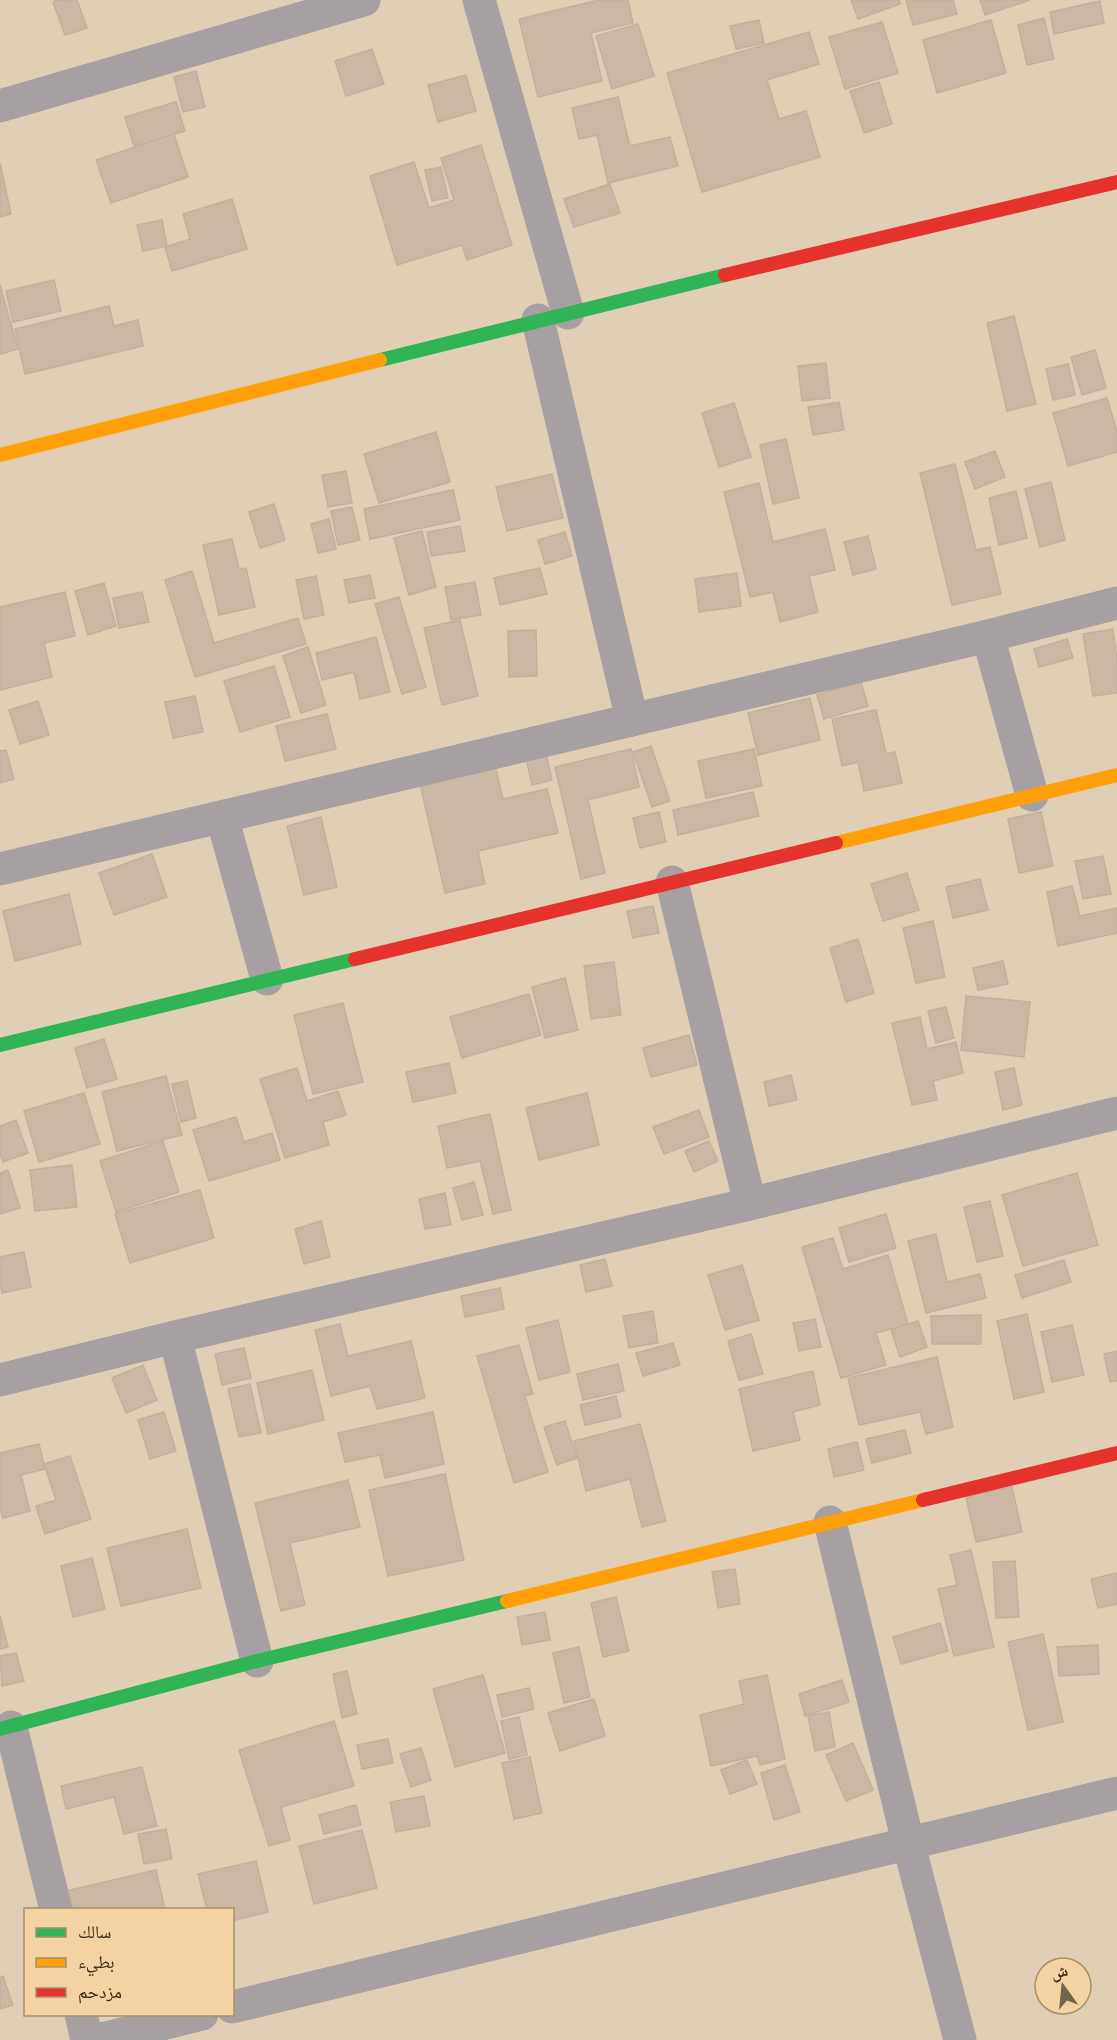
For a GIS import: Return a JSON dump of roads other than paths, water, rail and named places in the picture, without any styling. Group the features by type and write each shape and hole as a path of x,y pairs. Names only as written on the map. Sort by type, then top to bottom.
{"street":[{"path":"0,106 364,0"},
{"path":"479,0 553,316 632,720"},
{"path":"0,455 553,316 1117,182"},
{"path":"0,869 988,636 1117,603"},
{"path":"988,636 1032,795"},
{"path":"0,1046 1117,775"},
{"path":"222,817 267,980"},
{"path":"672,882 750,1204"},
{"path":"0,1380 175,1337 1115,1120"},
{"path":"175,1337 257,1661"},
{"path":"55,1908 6,1728 257,1661 1117,1453"},
{"path":"830,1522 908,1842 960,2040"},
{"path":"234,2007 1117,1793"},
{"path":"81,2016 87,2040"},
{"path":"98,2040 194,2016"}]}
